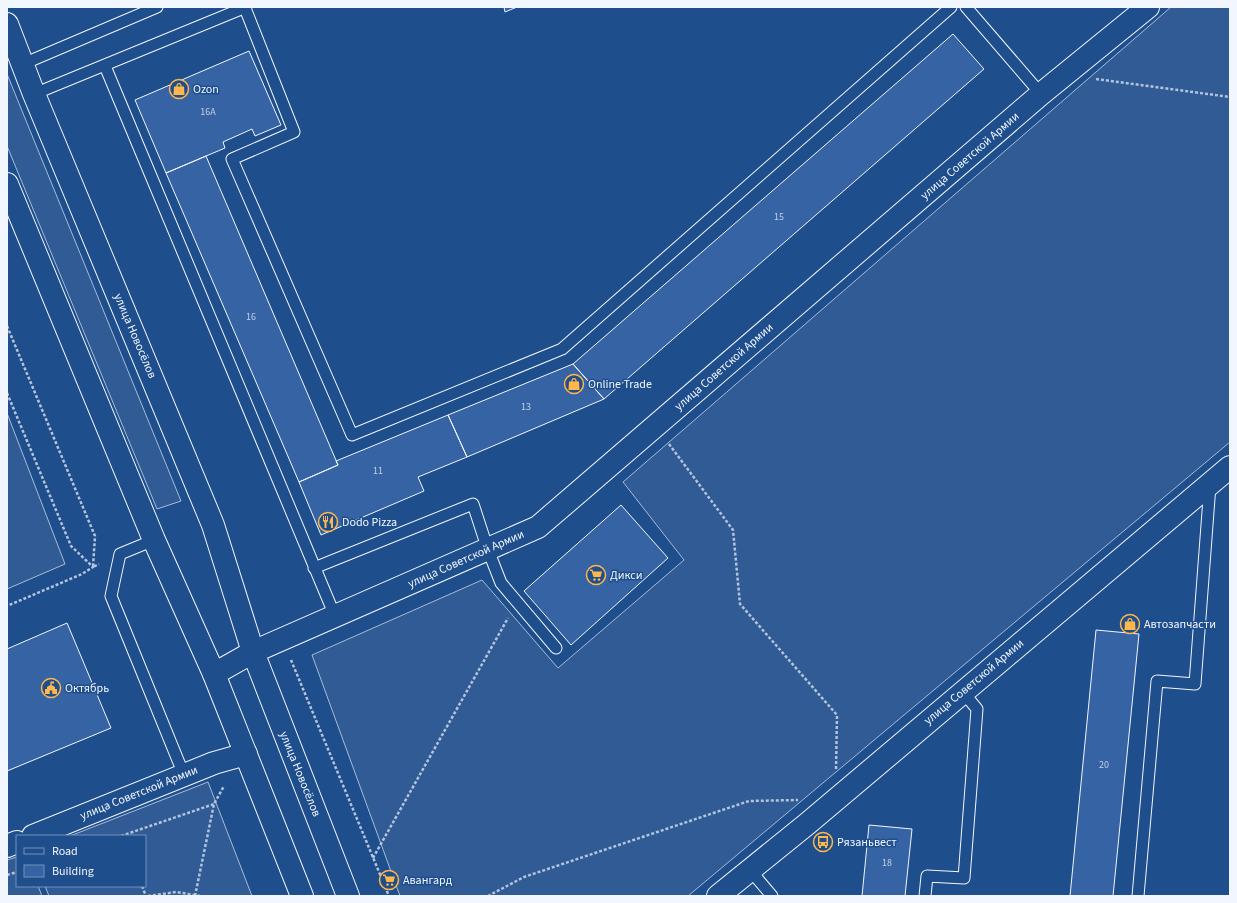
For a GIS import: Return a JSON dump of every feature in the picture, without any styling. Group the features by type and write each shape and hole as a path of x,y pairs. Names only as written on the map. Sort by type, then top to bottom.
{"main road":[{"name":"улица Советской Армии","path":"253,652 538,527 1041,94 1148,7"},
{"name":"улица Новосёлов","path":"7,24 34,94 213,525 253,652 348,896"},
{"path":"7,184 154,540 214,674 302,896"},
{"name":"улица Советской Армии","path":"718,896 835,800 1230,468"},
{"path":"214,674 253,652"},
{"name":"улица Советской Армии","path":"35,835 214,763 246,754"}],"lane":[{"path":"23,64 157,7"},
{"path":"34,94 245,7 294,132 232,160 352,435 562,349 952,7"},
{"path":"966,7 1041,94"},
{"path":"105,66 335,616"},
{"path":"1138,896 1157,681 1195,684 1210,484"},
{"path":"314,568 473,504 488,550 501,583 556,648"},
{"path":"154,540 120,554 111,596 184,775"},
{"path":"925,896 927,876 964,878 977,709 963,692"},
{"path":"750,870 772,896"}],"path":[{"path":"1065,75 1230,97"},
{"path":"7,326 95,536"},
{"path":"7,393 71,546 93,567 82,574 7,606"},
{"path":"488,896 524,877 749,801 835,800 837,714 740,604 733,530 656,426"},
{"path":"373,858 518,602"},
{"path":"282,639 389,896"},
{"path":"195,896 214,804 224,786"},
{"path":"124,835 214,804"},
{"path":"142,887 147,896 176,892 200,896"}],"shaded area":[{"path":"1171,7 1230,7 1230,442 688,896 400,896 312,655 482,580 558,668 684,560 623,482"},
{"path":"7,74 181,501 157,509 7,146"},
{"path":"7,413 65,564 7,589"},
{"path":"208,782 252,896 49,896 45,887 146,887 146,835 73,835"},
{"path":"16,857 16,887 38,887 42,896 7,896 7,860"}],"building":[{"path":"504,7 517,7 505,12"},
{"path":"953,34 984,69 604,399 573,364"},
{"path":"249,51 281,125 255,136 252,129 223,142 225,148 166,173 135,100"},
{"path":"206,156 338,465 299,482 166,173"},
{"path":"573,364 604,399 467,457 448,415"},
{"path":"448,415 467,457 418,477 424,491 321,535 299,482 338,465 336,461"},
{"name":"Дикси","path":"621,505 668,558 571,645 524,591"},
{"name":"Октябрь","path":"67,623 111,728 7,771 7,649"},
{"path":"1096,630 1139,634 1113,896 1070,896"},
{"path":"869,825 912,829 905,896 862,896"}],"place":[{"name":"Ozon","path":"179,89"},
{"name":"Online Trade","path":"574,384"},
{"name":"Dodo Pizza","path":"328,522"},
{"name":"Дикси","path":"596,575"},
{"name":"Автозапчасти","path":"1130,624"},
{"name":"Октябрь","path":"51,688"},
{"name":"Рязаньвест","path":"823,842"},
{"name":"Авангард","path":"389,880"}]}
